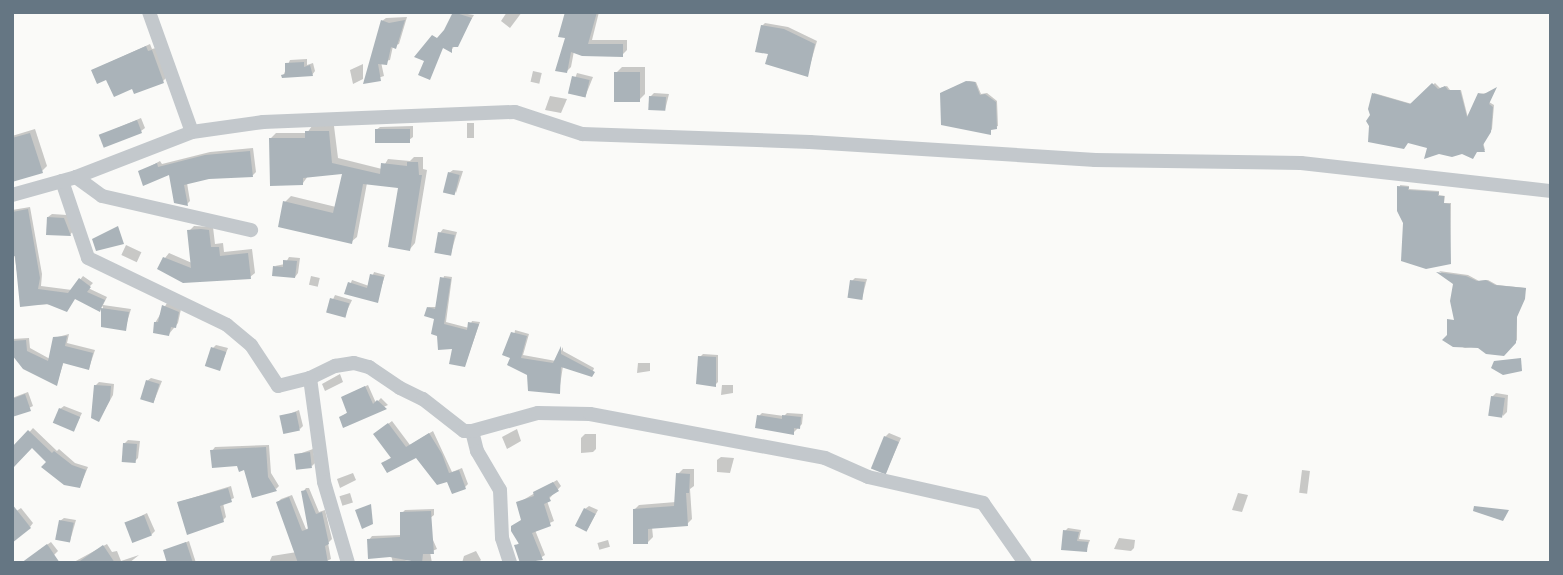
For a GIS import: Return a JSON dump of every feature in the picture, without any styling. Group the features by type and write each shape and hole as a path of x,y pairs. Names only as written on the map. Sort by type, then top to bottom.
{"street":[{"path":"149,12 192,132"},
{"path":"12,195 69,179 192,132 262,122 514,112 582,134 810,142 1095,160 1301,163 1551,191"},
{"path":"69,179 102,196 250,230"},
{"path":"69,179 88,258 227,325 251,345 278,386 310,378 335,366 354,363 369,367 400,388 423,398 464,431 472,432 538,413 590,414 825,458 867,477 983,503 1025,563"},
{"path":"310,378 324,482 348,563"},
{"path":"472,432 477,451 500,490 502,538 510,563"}],"building":[{"path":"453,12 472,18 458,47 452,47 452,53 443,48 430,80 418,75 424,61 414,57 432,35 437,38 444,30"},
{"path":"565,12 597,12 588,44 623,44 623,57 582,56 571,52 567,73 555,71 565,38 558,37"},
{"path":"381,20 389,23 405,20 396,49 391,47 387,65 378,64 381,81 363,84"},
{"path":"761,25 784,29 815,44 808,77 765,64 768,54 755,52"},
{"path":"146,46 148,51 152,50 164,83 134,94 132,89 114,97 106,80 97,84 91,70"},
{"path":"304,62 304,67 310,65 313,76 282,78 281,75 285,74 285,63"},
{"path":"614,72 640,72 640,102 614,102"},
{"path":"572,76 590,80 585,98 568,94"},
{"path":"966,81 975,82 980,95 985,94 996,102 997,129 991,130 991,135 941,125 940,93"},
{"path":"1432,83 1438,89 1445,86 1448,90 1460,90 1467,117 1478,93 1484,94 1497,87 1489,104 1493,107 1491,132 1483,145 1485,152 1477,152 1473,159 1462,154 1452,157 1439,154 1424,159 1427,148 1408,143 1404,149 1368,142 1369,126 1366,121 1370,115 1368,109 1372,93 1410,104"},
{"path":"649,96 666,97 665,111 648,110"},
{"path":"137,120 142,133 104,148 99,135"},
{"path":"375,129 410,129 410,143 375,143"},
{"path":"305,131 329,131 332,163 380,174 381,163 407,166 407,162 418,162 419,175 422,175 410,251 388,247 398,188 363,184 352,244 278,227 283,201 333,213 342,174 303,178 303,185 270,186 269,138 305,138"},
{"path":"30,133 43,173 12,182 12,138"},
{"path":"250,151 253,177 209,179 184,185 188,206 174,203 169,175 143,186 138,171 157,163 158,167 205,155"},
{"path":"448,172 460,175 455,195 443,192"},
{"path":"1397,186 1409,187 1408,190 1439,192 1438,196 1444,196 1444,203 1450,204 1451,264 1426,269 1401,261 1403,223 1397,211"},
{"path":"28,209 40,278 38,289 68,293 79,278 91,287 87,292 105,300 101,308 129,312 126,331 101,327 101,309 100,312 75,299 67,312 47,304 20,307 15,256 12,257 12,212"},
{"path":"47,217 64,218 71,236 46,235"},
{"path":"118,226 124,244 96,251 92,239"},
{"path":"187,230 209,230 211,247 219,247 220,256 248,253 251,279 183,283 157,269 163,257 191,268"},
{"path":"438,232 455,235 451,256 434,253"},
{"path":"283,260 297,261 295,278 272,276 273,266 283,267"},
{"path":"1436,272 1466,276 1477,281 1486,280 1495,285 1526,288 1525,299 1517,317 1516,343 1504,356 1486,354 1478,348 1453,347 1442,340 1447,335 1447,319 1454,320 1450,301 1453,284"},
{"path":"370,274 384,277 378,303 344,294 348,282 367,288"},
{"path":"440,277 451,279 444,324 467,330 468,322 479,324 465,367 449,364 452,349 438,350 437,336 431,334 434,319 424,316 427,307 435,309"},
{"path":"850,280 865,282 862,300 847,298"},
{"path":"330,298 349,303 345,318 326,312"},
{"path":"162,305 179,312 176,328 171,327 169,336 153,333 154,322 158,322"},
{"path":"511,332 527,336 521,358 553,363 561,346 561,354 595,372 592,377 561,367 560,394 528,391 527,375 507,365 510,358 502,355"},
{"path":"67,336 65,346 93,353 89,370 63,363 57,386 23,369 12,355 12,341 26,340 27,351 48,361 53,337"},
{"path":"211,347 226,352 220,371 205,366"},
{"path":"698,356 716,357 716,387 696,384"},
{"path":"1521,358 1522,371 1503,375 1491,368 1494,361"},
{"path":"146,380 159,384 154,403 140,399"},
{"path":"94,385 111,386 110,400 99,422 91,418"},
{"path":"365,386 373,404 377,400 387,409 343,428 339,417 347,413 341,397"},
{"path":"25,394 31,411 12,417 12,399"},
{"path":"1491,396 1505,398 1502,418 1488,416"},
{"path":"59,408 80,417 74,432 53,423"},
{"path":"296,412 300,431 283,434 279,416"},
{"path":"757,415 782,419 782,415 801,417 800,429 794,428 794,435 755,428"},
{"path":"388,423 406,447 429,433 442,454 449,473 459,470 466,489 452,494 447,482 437,485 416,458 387,473 381,463 391,458 373,434"},
{"path":"28,430 52,453 54,451 72,465 86,470 80,488 64,485 41,467 46,462 32,448 12,469 12,447"},
{"path":"884,436 899,442 886,474 871,468"},
{"path":"123,443 137,444 136,463 122,462"},
{"path":"266,447 268,477 277,491 252,498 244,470 239,472 237,466 212,468 210,450"},
{"path":"310,452 312,468 296,470 294,454"},
{"path":"676,473 690,474 689,493 686,493 688,526 648,529 648,544 633,544 633,509 674,506"},
{"path":"553,482 559,491 549,497 551,501 544,504 551,526 532,533 543,560 520,563 514,545 519,544 511,531 511,526 521,520 516,502 534,496 533,492"},
{"path":"228,488 232,502 220,506 224,522 187,535 177,502"},
{"path":"306,490 316,514 322,512 329,544 325,546 328,563 298,563 276,502 289,497 302,531 308,529 301,491"},
{"path":"12,504 31,528 12,543"},
{"path":"371,504 373,524 362,529 355,510"},
{"path":"1474,506 1509,510 1503,521 1473,511"},
{"path":"584,508 596,514 587,532 575,526"},
{"path":"431,511 434,554 423,554 422,563 390,557 368,559 367,539 400,537 400,512"},
{"path":"144,515 152,536 132,543 124,523"},
{"path":"59,520 74,523 70,542 55,540"},
{"path":"1063,530 1079,532 1077,541 1088,542 1087,552 1061,550"},
{"path":"186,542 193,563 167,563 163,550"},
{"path":"47,544 60,563 21,563"},
{"path":"103,545 115,563 77,563"}]}
